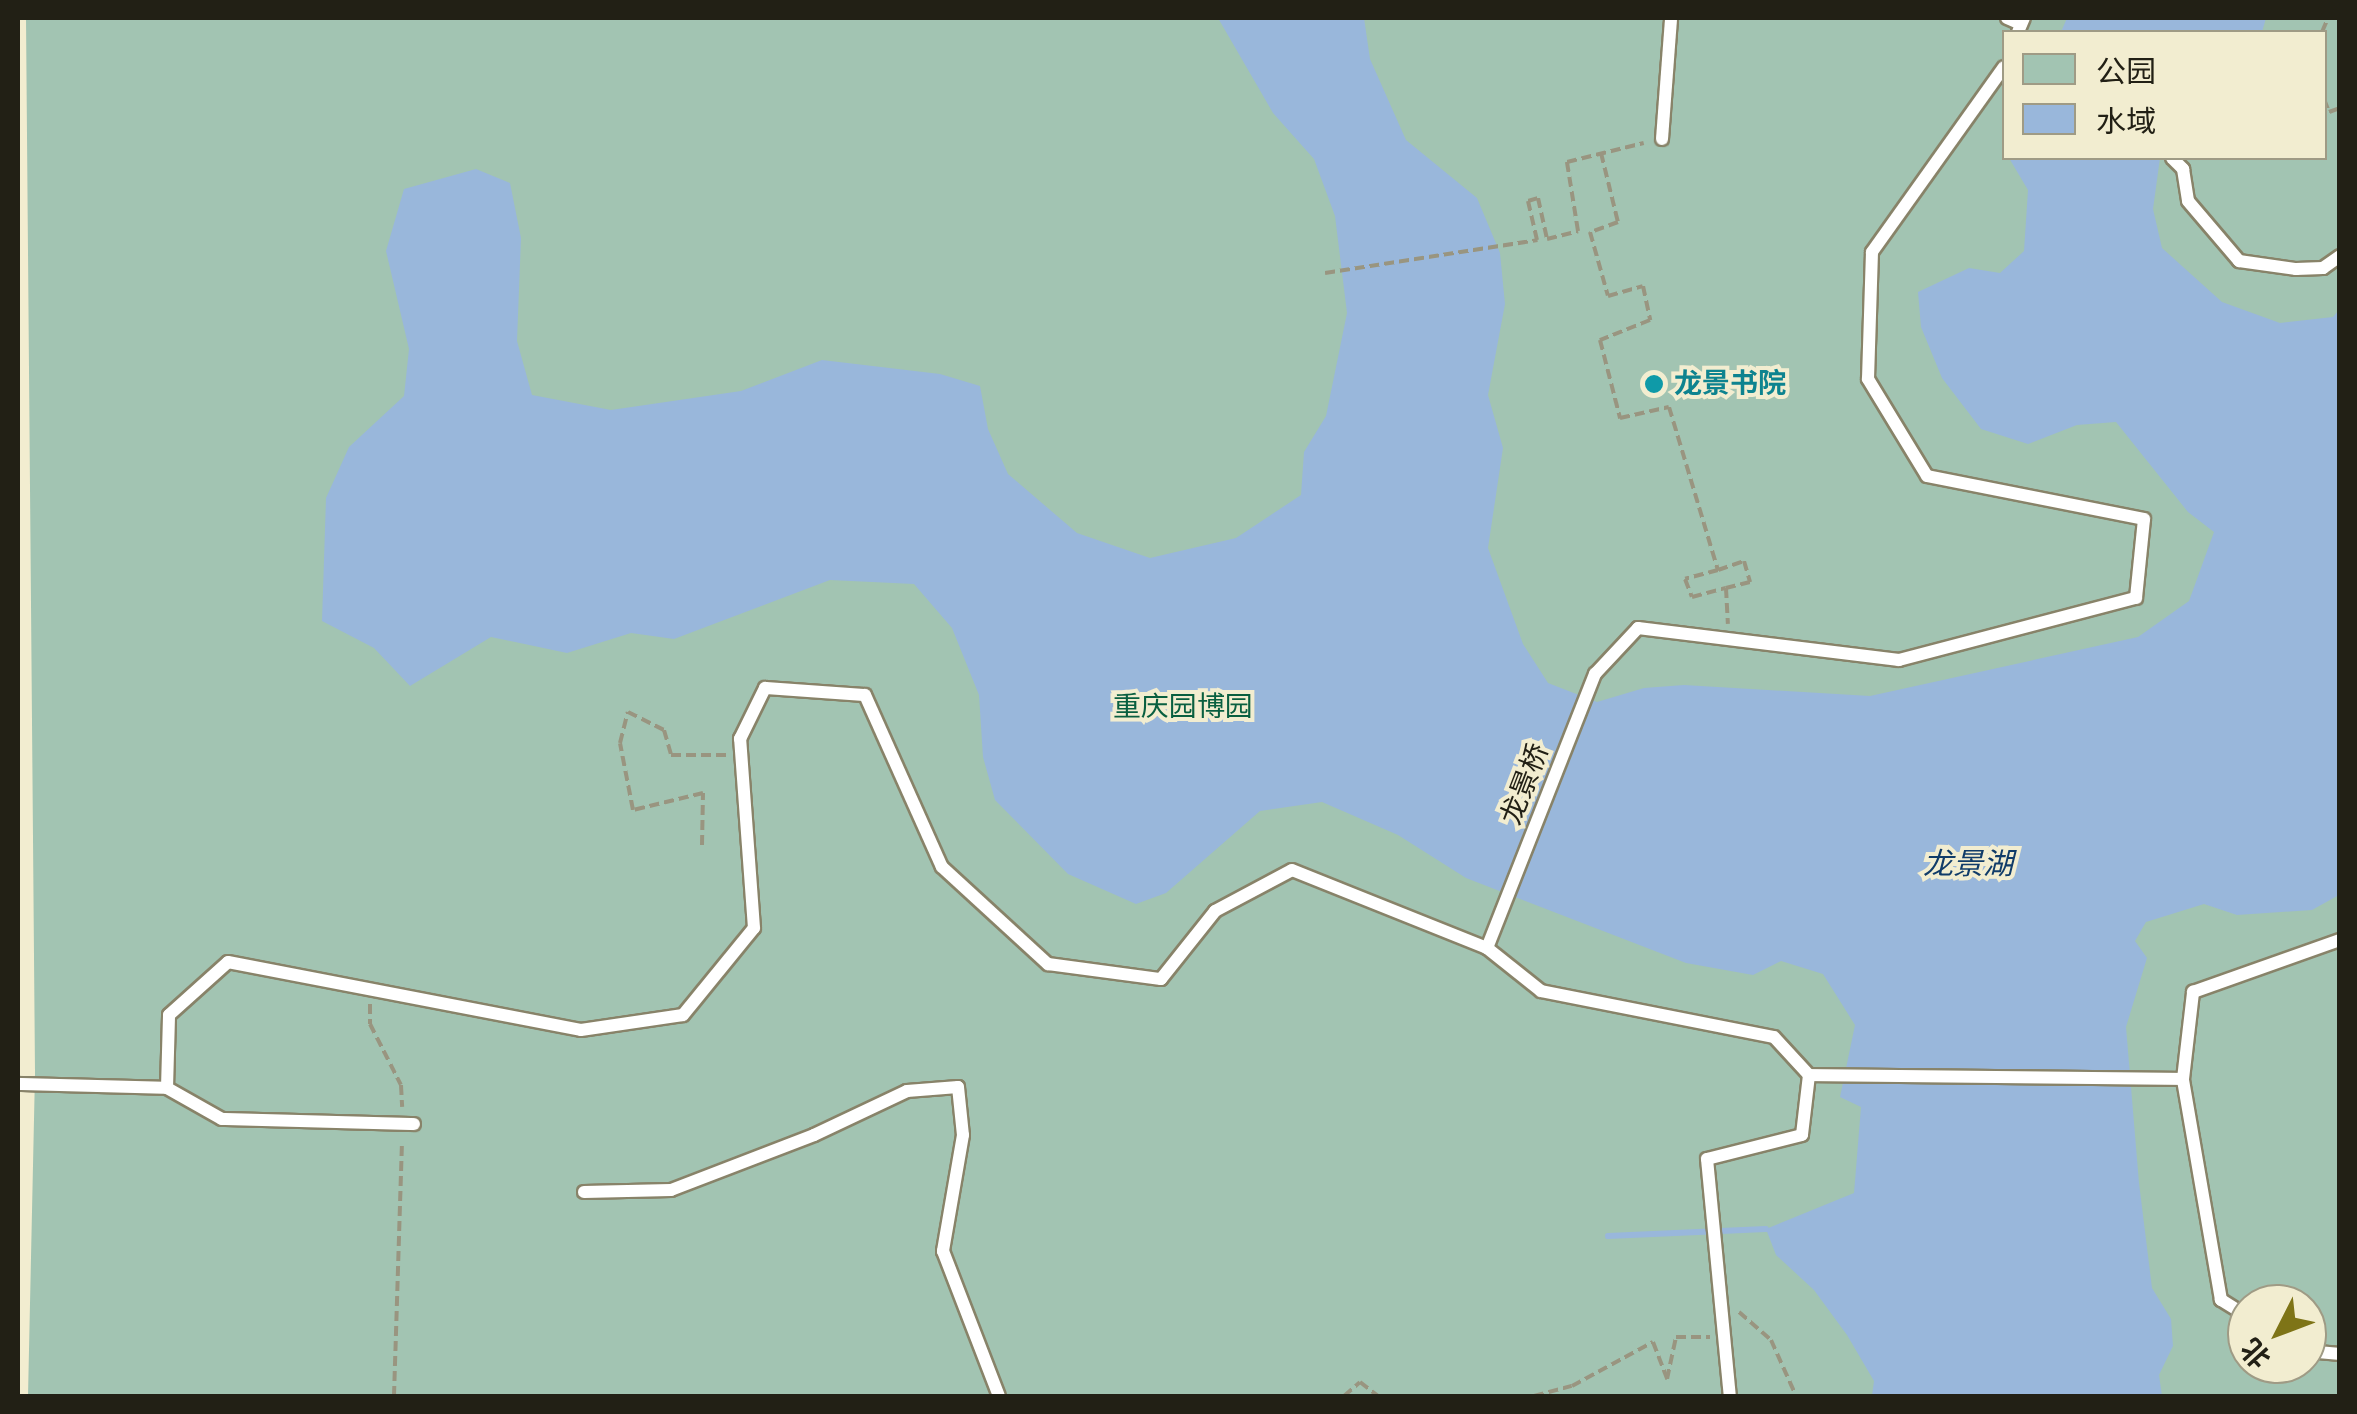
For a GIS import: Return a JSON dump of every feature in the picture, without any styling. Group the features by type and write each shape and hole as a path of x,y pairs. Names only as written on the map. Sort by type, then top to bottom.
{"lane":[{"path":"1662,138 1671,18"},
{"path":"2007,18 2021,25"},
{"path":"1729,639 1899,660 2136,598 2144,519 1927,476 1868,379 1872,252 2002,71"},
{"path":"2174,160 2182,169 2188,201 2238,261 2296,269 2323,268 2340,256"},
{"name":"龙景桥","path":"1486,948 1595,674 1638,628 1729,639"},
{"path":"167,1088 168,1015 228,962 581,1030 683,1016 754,928 740,739 765,688 865,695 942,868 1048,964 1161,979 1215,911 1292,870 1486,948 1541,992 1774,1037 1808,1075 2183,1078"},
{"path":"2227,1304 2221,1300 2183,1078 2193,992 2340,940"},
{"path":"1730,1396 1714,1264 1707,1158 1802,1135 1808,1075"},
{"path":"18,1084 167,1088 222,1119 408,1124"},
{"path":"584,1192 671,1190 814,1136 907,1090 958,1087 963,1135 944,1251 998,1396"}],"path":[{"path":"1325,273 1537,240 1528,201 1538,198 1547,239 1578,231 1567,162 1662,138"},
{"path":"1601,154 1618,222 1590,232 1608,296 1642,286 1650,320 1600,340 1620,418 1668,407 1718,570"},
{"path":"1744,562 1750,582 1692,596 1685,579 1718,570 1744,562"},
{"path":"1726,588 1729,639"},
{"path":"702,845 703,793 632,810 620,743 628,712 664,730 671,755 698,760 741,753"},
{"path":"369,989 370,1024 401,1084 408,1124 394,1396"},
{"path":"1721,1303 1753,1318 1772,1340 1796,1396"},
{"path":"1534,1396 1572,1386 1653,1342 1666,1379 1676,1337 1724,1337"},
{"path":"1344,1396 1360,1382 1378,1396"}],"green space":[{"name":"重庆园博园","path":"26,18 2339,18 2339,1396 28,1396 35,1073"}],"water":[{"name":"龙景湖","path":"1218,18 1364,18 1370,59 1406,140 1477,198 1500,253 1505,304 1488,395 1503,448 1488,548 1523,644 1548,683 1597,702 1644,688 1684,685 1870,696 2138,637 2189,601 2214,532 2188,512 2116,422 2077,425 2028,444 1981,429 1942,378 1921,327 1918,292 1969,268 2000,273 2024,251 2028,190 2010,160 2160,160 2153,209 2162,248 2222,302 2280,323 2333,317 2339,310 2339,895 2312,910 2237,915 2204,904 2146,922 2135,941 2147,958 2126,1027 2152,1288 2171,1319 2173,1346 2159,1375 2162,1396 1872,1396 1874,1381 1847,1335 1814,1290 1776,1255 1766,1229 1854,1193 1861,1107 1840,1097 1855,1025 1823,974 1781,961 1753,975 1686,963 1466,878 1398,835 1322,802 1260,811 1166,893 1136,904 1068,874 995,800 983,757 979,695 952,628 914,584 830,580 674,639 631,633 567,653 491,637 410,686 374,648 322,621 326,498 349,447 404,396 409,349 386,251 404,189 476,169 510,183 521,238 517,341 532,395 611,410 741,391 822,360 940,374 980,386 988,429 1008,474 1077,533 1150,558 1236,538 1301,495 1304,452 1326,416 1347,313 1335,216 1314,159 1273,113"},
{"path":"2067,18 2266,18 2263,30 2062,30"}],"waterway":[{"path":"1608,1236 1766,1229"}],"place":[{"name":"龙景书院","path":"1654,384"}]}
